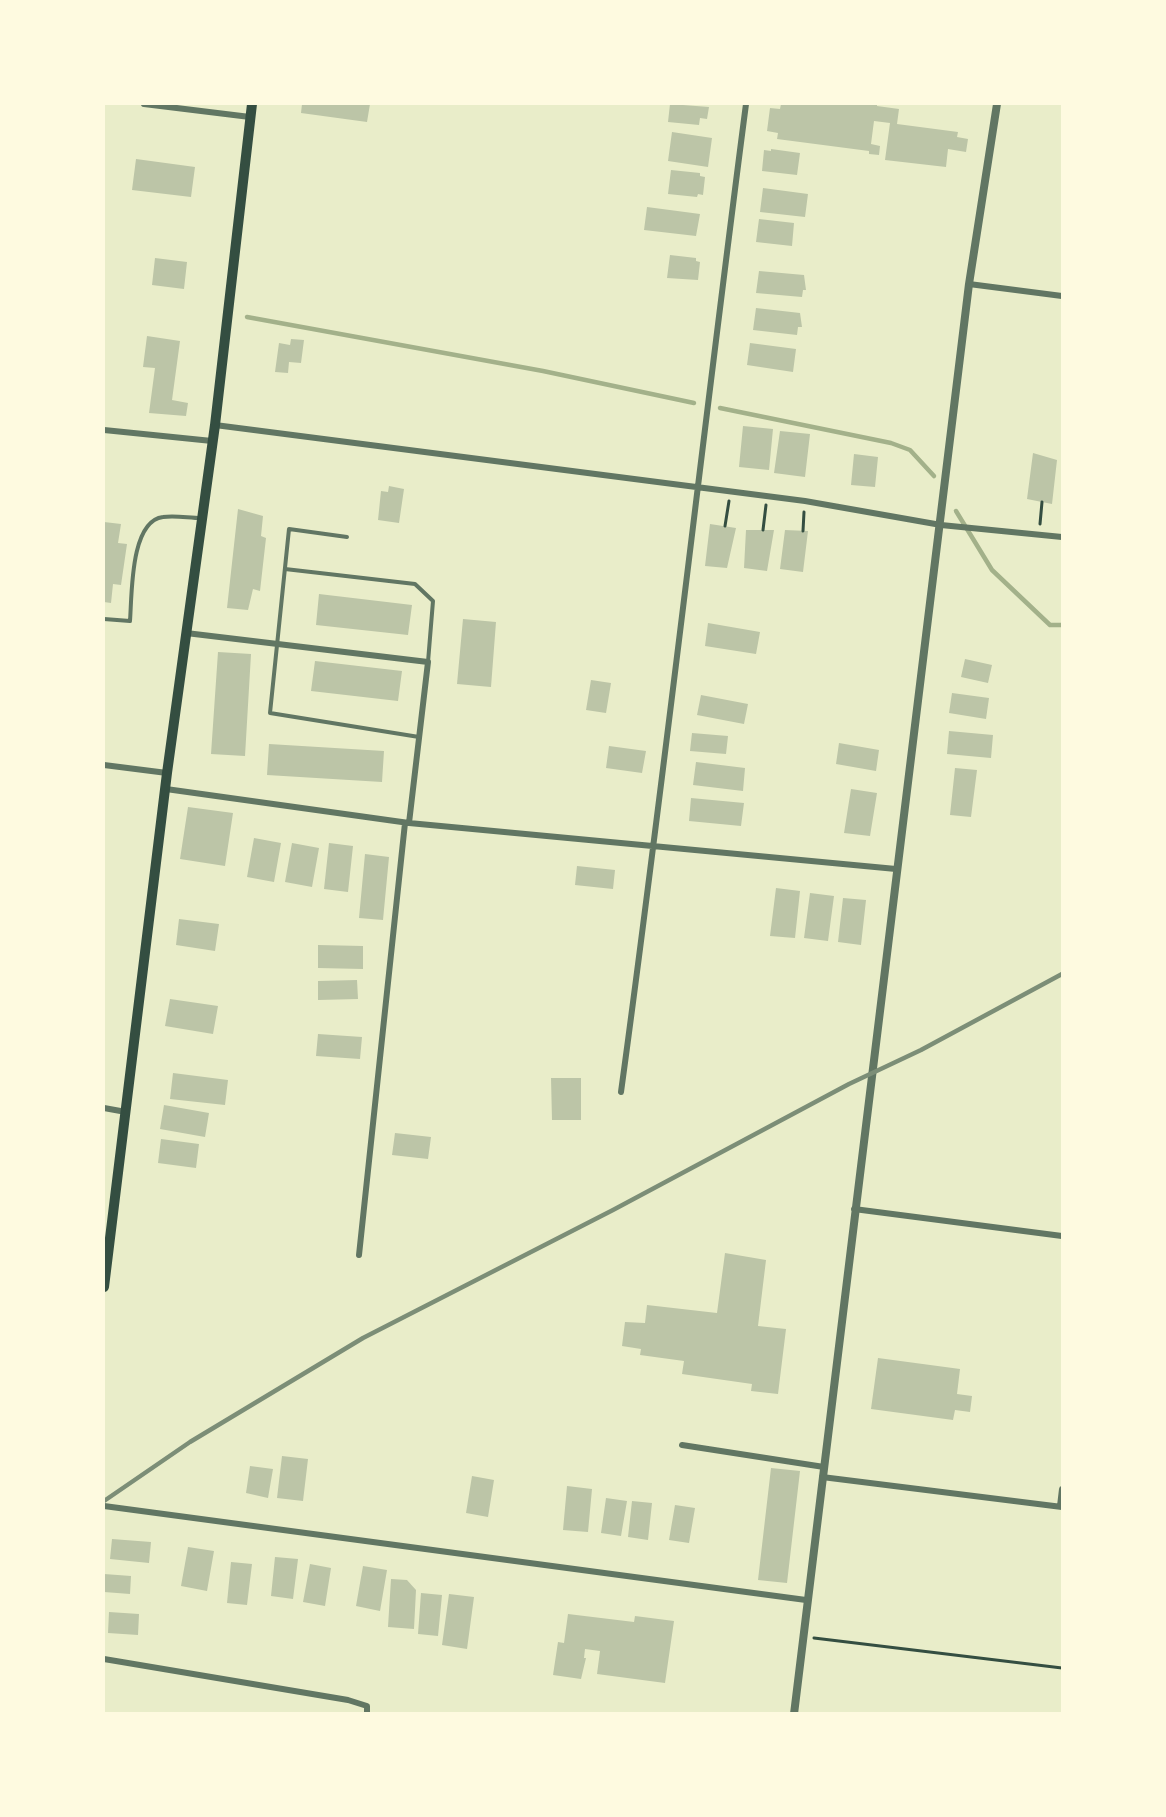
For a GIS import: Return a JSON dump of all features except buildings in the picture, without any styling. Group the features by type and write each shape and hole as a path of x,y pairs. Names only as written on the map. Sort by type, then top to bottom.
{"main road":[{"path":"104,1287 167,772 215,425 252,104"}],"street":[{"path":"147,104 250,117"},
{"path":"621,1092 746,104"},
{"path":"794,1713 806,1600 889,947 896,869 941,525 969,284 997,104"},
{"path":"969,284 1062,296"},
{"path":"215,425 805,501 941,525 1062,537"},
{"path":"104,430 212,441"},
{"path":"186,633 428,662 407,823 359,1255"},
{"path":"104,765 167,772"},
{"path":"166,789 407,823 896,869"},
{"path":"104,1108 126,1112"},
{"path":"854,1209 1062,1236"},
{"path":"682,1445 824,1467"},
{"path":"822,1477 1061,1506 1062,1489"},
{"path":"104,1506 806,1600"},
{"path":"104,1659 348,1700 367,1706 367,1713"}],"lane":[{"path":"104,619 130,621 137,548 144,530 152,521 163,517 202,518"},
{"path":"347,537 289,529 270,713 420,737"},
{"path":"285,569 415,584 433,601 428,662"}],"path":[{"path":"725,526 730,491"},
{"path":"763,530 768,496"},
{"path":"803,531 805,501"},
{"path":"1039,533 1042,502"},
{"path":"803,1637 1062,1668"}],"waterway":[{"path":"247,317 543,371 694,403"},
{"path":"720,408 891,443 910,450 934,476"},
{"path":"956,511 992,570 1050,625 1062,625"}],"railway":[{"path":"104,1501 190,1442 363,1338 613,1210 849,1084 921,1050 1062,974"}]}
